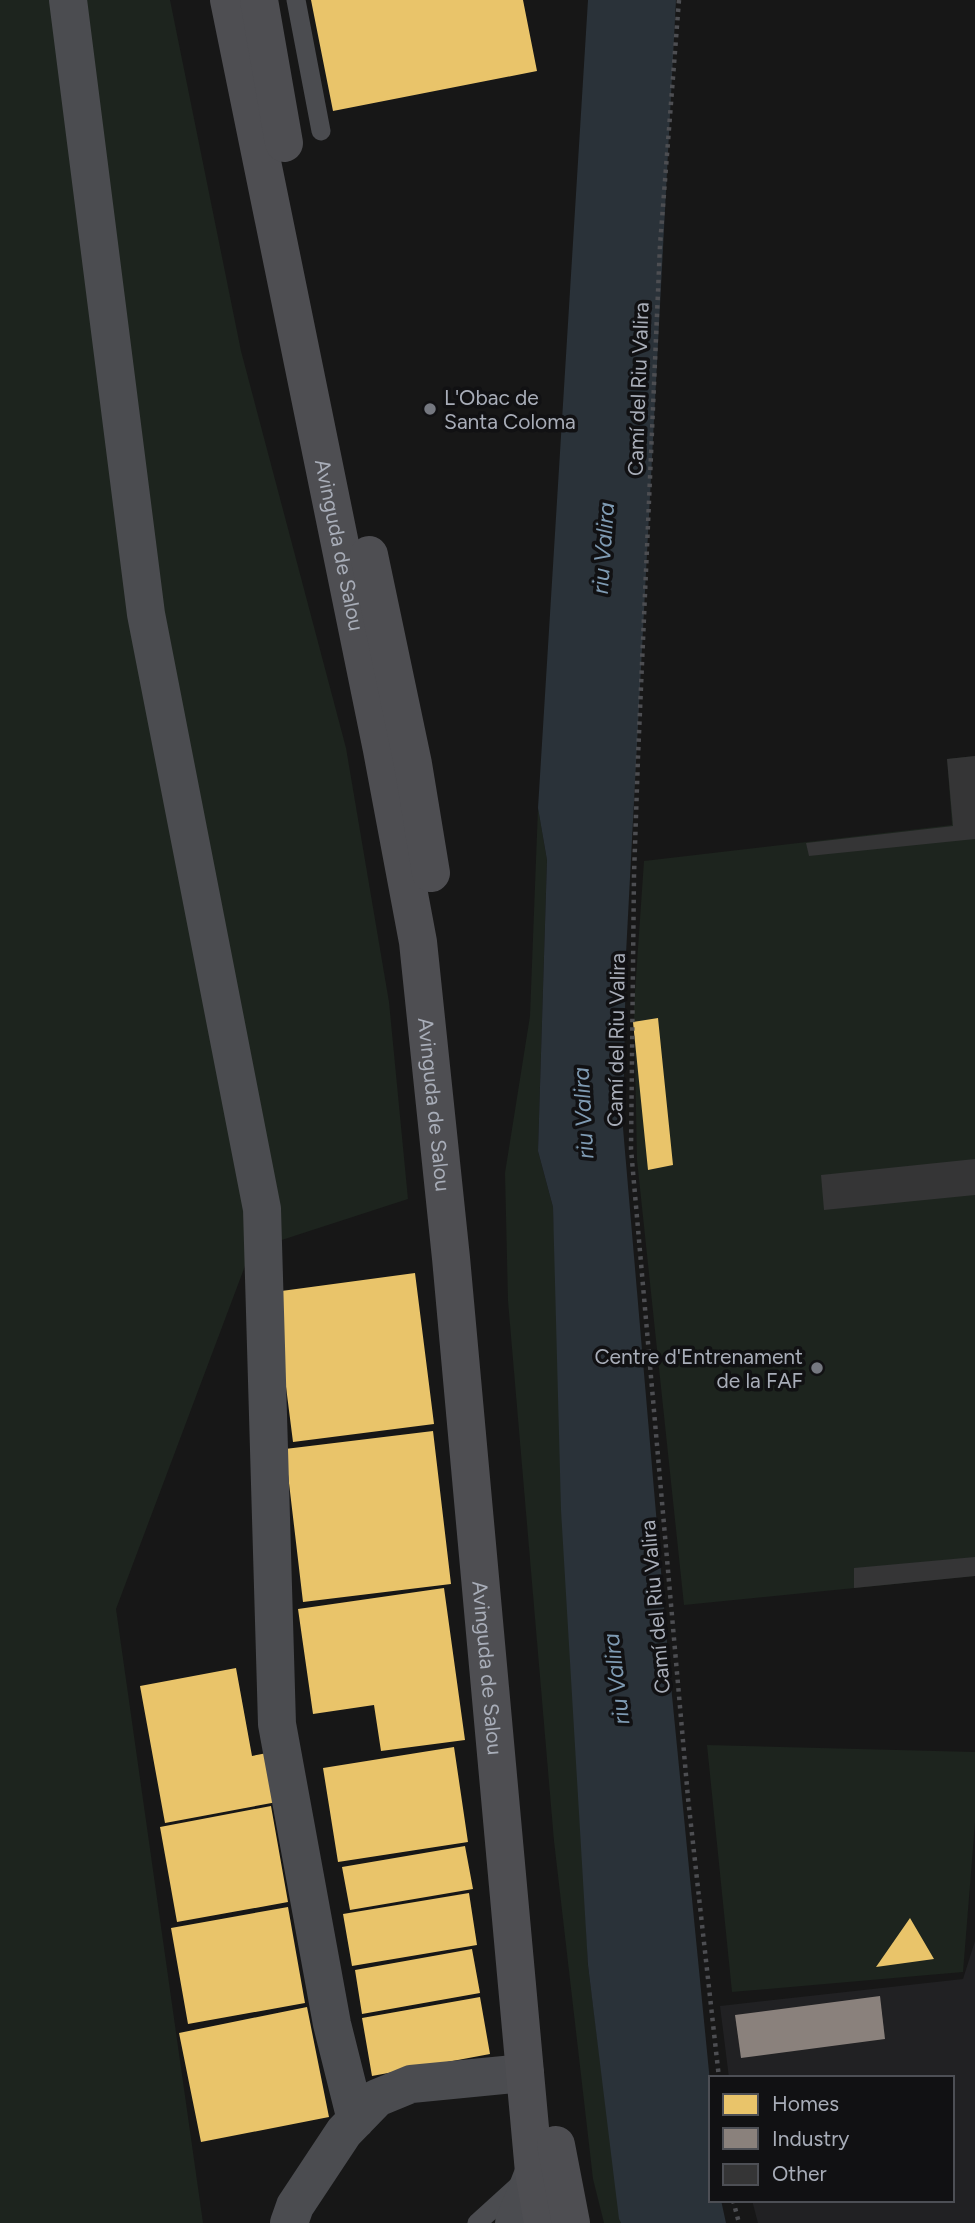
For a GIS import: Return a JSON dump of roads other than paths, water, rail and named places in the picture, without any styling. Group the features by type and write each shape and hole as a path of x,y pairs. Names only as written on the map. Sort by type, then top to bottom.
{"highway":[{"name":"Avinguda de Salou","path":"229,0 382,750 418,942 451,1258 534,2172 561,2218"},
{"name":"Avinguda de Salou","path":"259,0 291,182 412,764 444,950 516,1697 561,2218"}],"street":[{"path":"68,0 146,614 262,1209 278,1724 332,2024 356,2120"},
{"path":"289,2223 295,2206 344,2132 377,2098 411,2084 525,2073"},
{"path":"514,2223 534,2172"}],"lane":[{"path":"296,0 321,131"},
{"path":"477,2223 534,2172"}],"water":[{"name":"riu Valira","path":"588,0 676,0 626,954 623,1128 669,1665 709,2076 709,2202 721,2202 726,2223 621,2223 619,2219 588,1965 561,1510 553,1207 538,1151 547,860 538,808"}],"place":[{"name":"L'Obac de Santa Coloma","path":"430,409"},
{"name":"Centre d'Entrenament de la FAF","path":"817,1368"}]}
